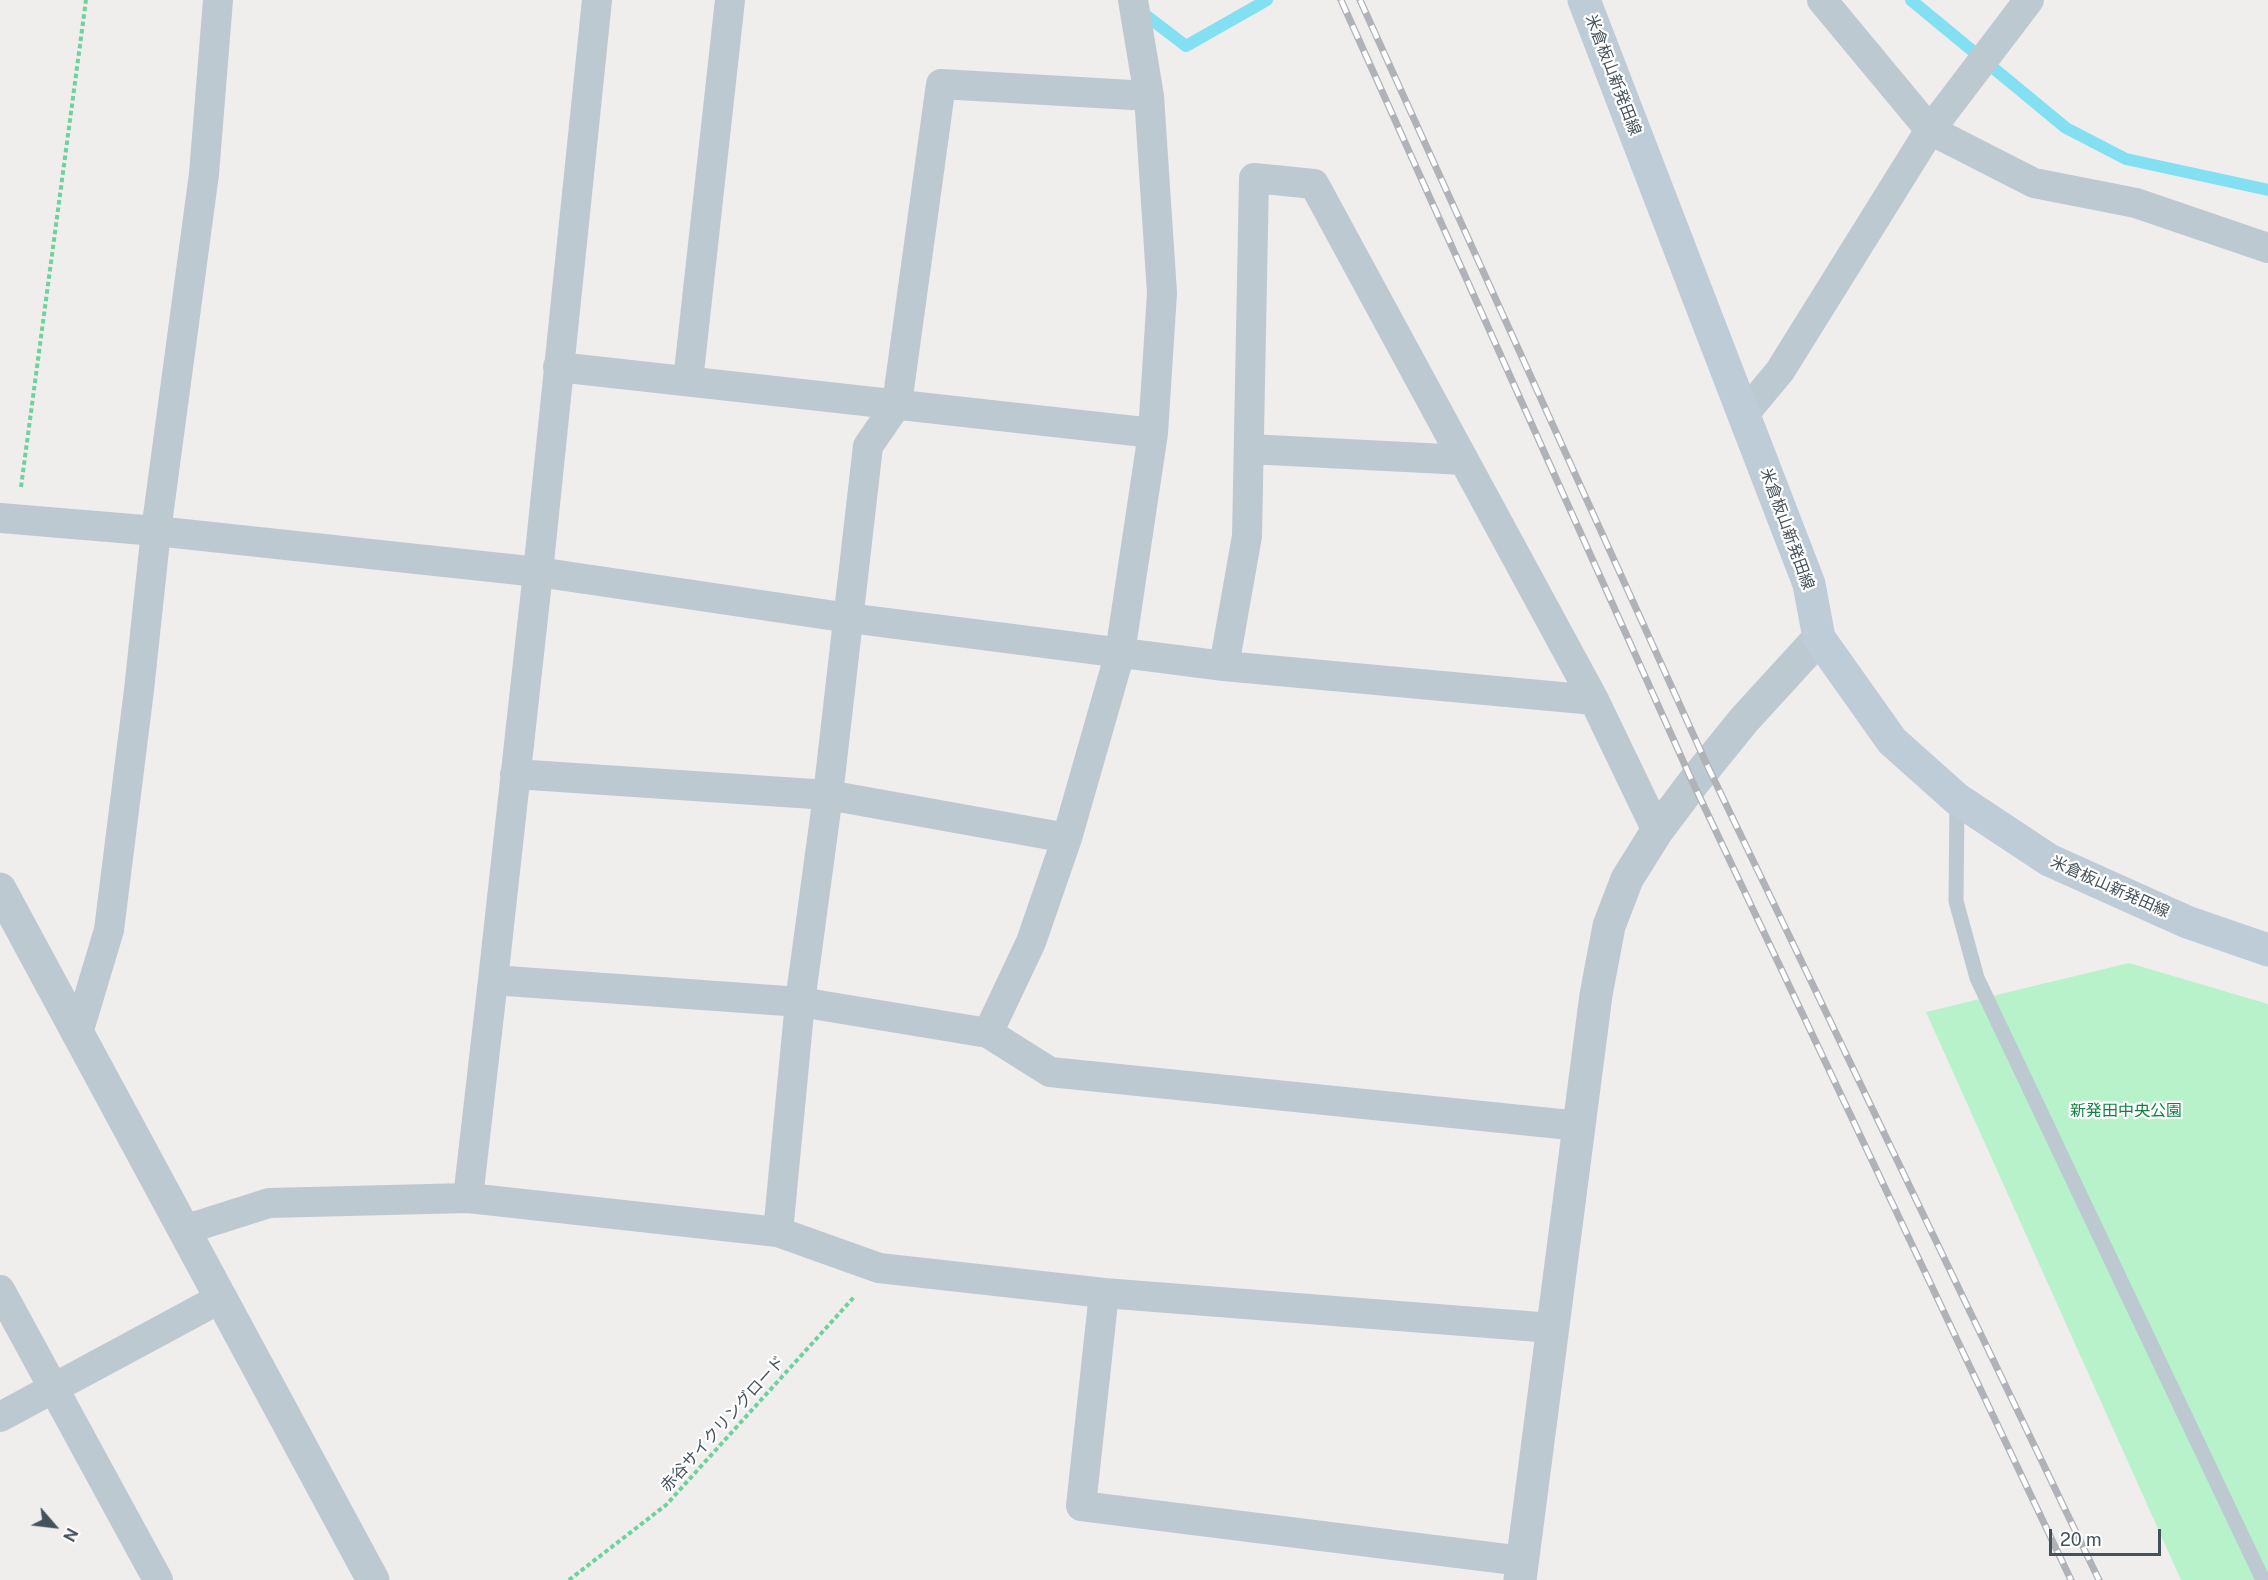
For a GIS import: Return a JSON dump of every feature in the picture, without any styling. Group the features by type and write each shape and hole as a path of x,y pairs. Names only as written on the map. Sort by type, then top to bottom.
{"main road":[{"name":"米倉板山新発田線","path":"1584,0 1745,412 1809,584 1819,638 1892,741 1957,799 2049,860 2187,922 2268,950"}],"street":[{"path":"78,1034 109,930 156,531 204,174 218,0"},
{"path":"468,1198 538,572 597,0"},
{"path":"688,381 730,0"},
{"path":"988,1033 1031,942 1067,838 1120,653 1153,433 1162,293 1149,96 1133,0"},
{"path":"1822,0 1930,130 2034,183 2136,203 2268,248"},
{"path":"1745,412 1780,371 1930,130 2030,0"},
{"path":"778,1232 800,1002 828,795 868,446 897,404 941,84 1149,96"},
{"path":"1224,666 1247,536 1254,178 1314,184 1594,700 1657,831"},
{"path":"558,367 1153,433"},
{"path":"1249,449 1464,460"},
{"path":"10,508 156,531 538,572 849,618 1224,666 1594,700"},
{"path":"1104,1293 1081,1506 1521,1570 1596,994 1609,926 1627,879 1657,831 1744,720 1819,638"},
{"path":"514,774 828,795 1067,838"},
{"path":"0,890 374,1580"},
{"path":"492,980 800,1002 988,1033 1050,1072 1580,1126"},
{"path":"184,1230 269,1203 468,1198 778,1232 879,1269 1104,1293 1552,1328"},
{"path":"0,1290 158,1580"},
{"path":"0,1417 221,1298"}],"lane":[{"path":"1957,799 1956,901 1977,978 2263,1580"}],"path":[{"path":"10,508 86,0"},
{"name":"赤谷サイクリングロード","path":"569,1580 666,1505 879,1269"}],"green space":[{"name":"新発田中央公園","path":"2129,963 2268,1004 2268,1580 2181,1580 1926,1012"}],"waterway":[{"path":"1139,10 1186,46 1267,0"},
{"path":"1911,0 2066,128 2126,159 2268,190"}],"railway":[{"path":"1341,0 1693,783 2071,1580"},
{"path":"1360,0 1708,767 2099,1580"}]}
